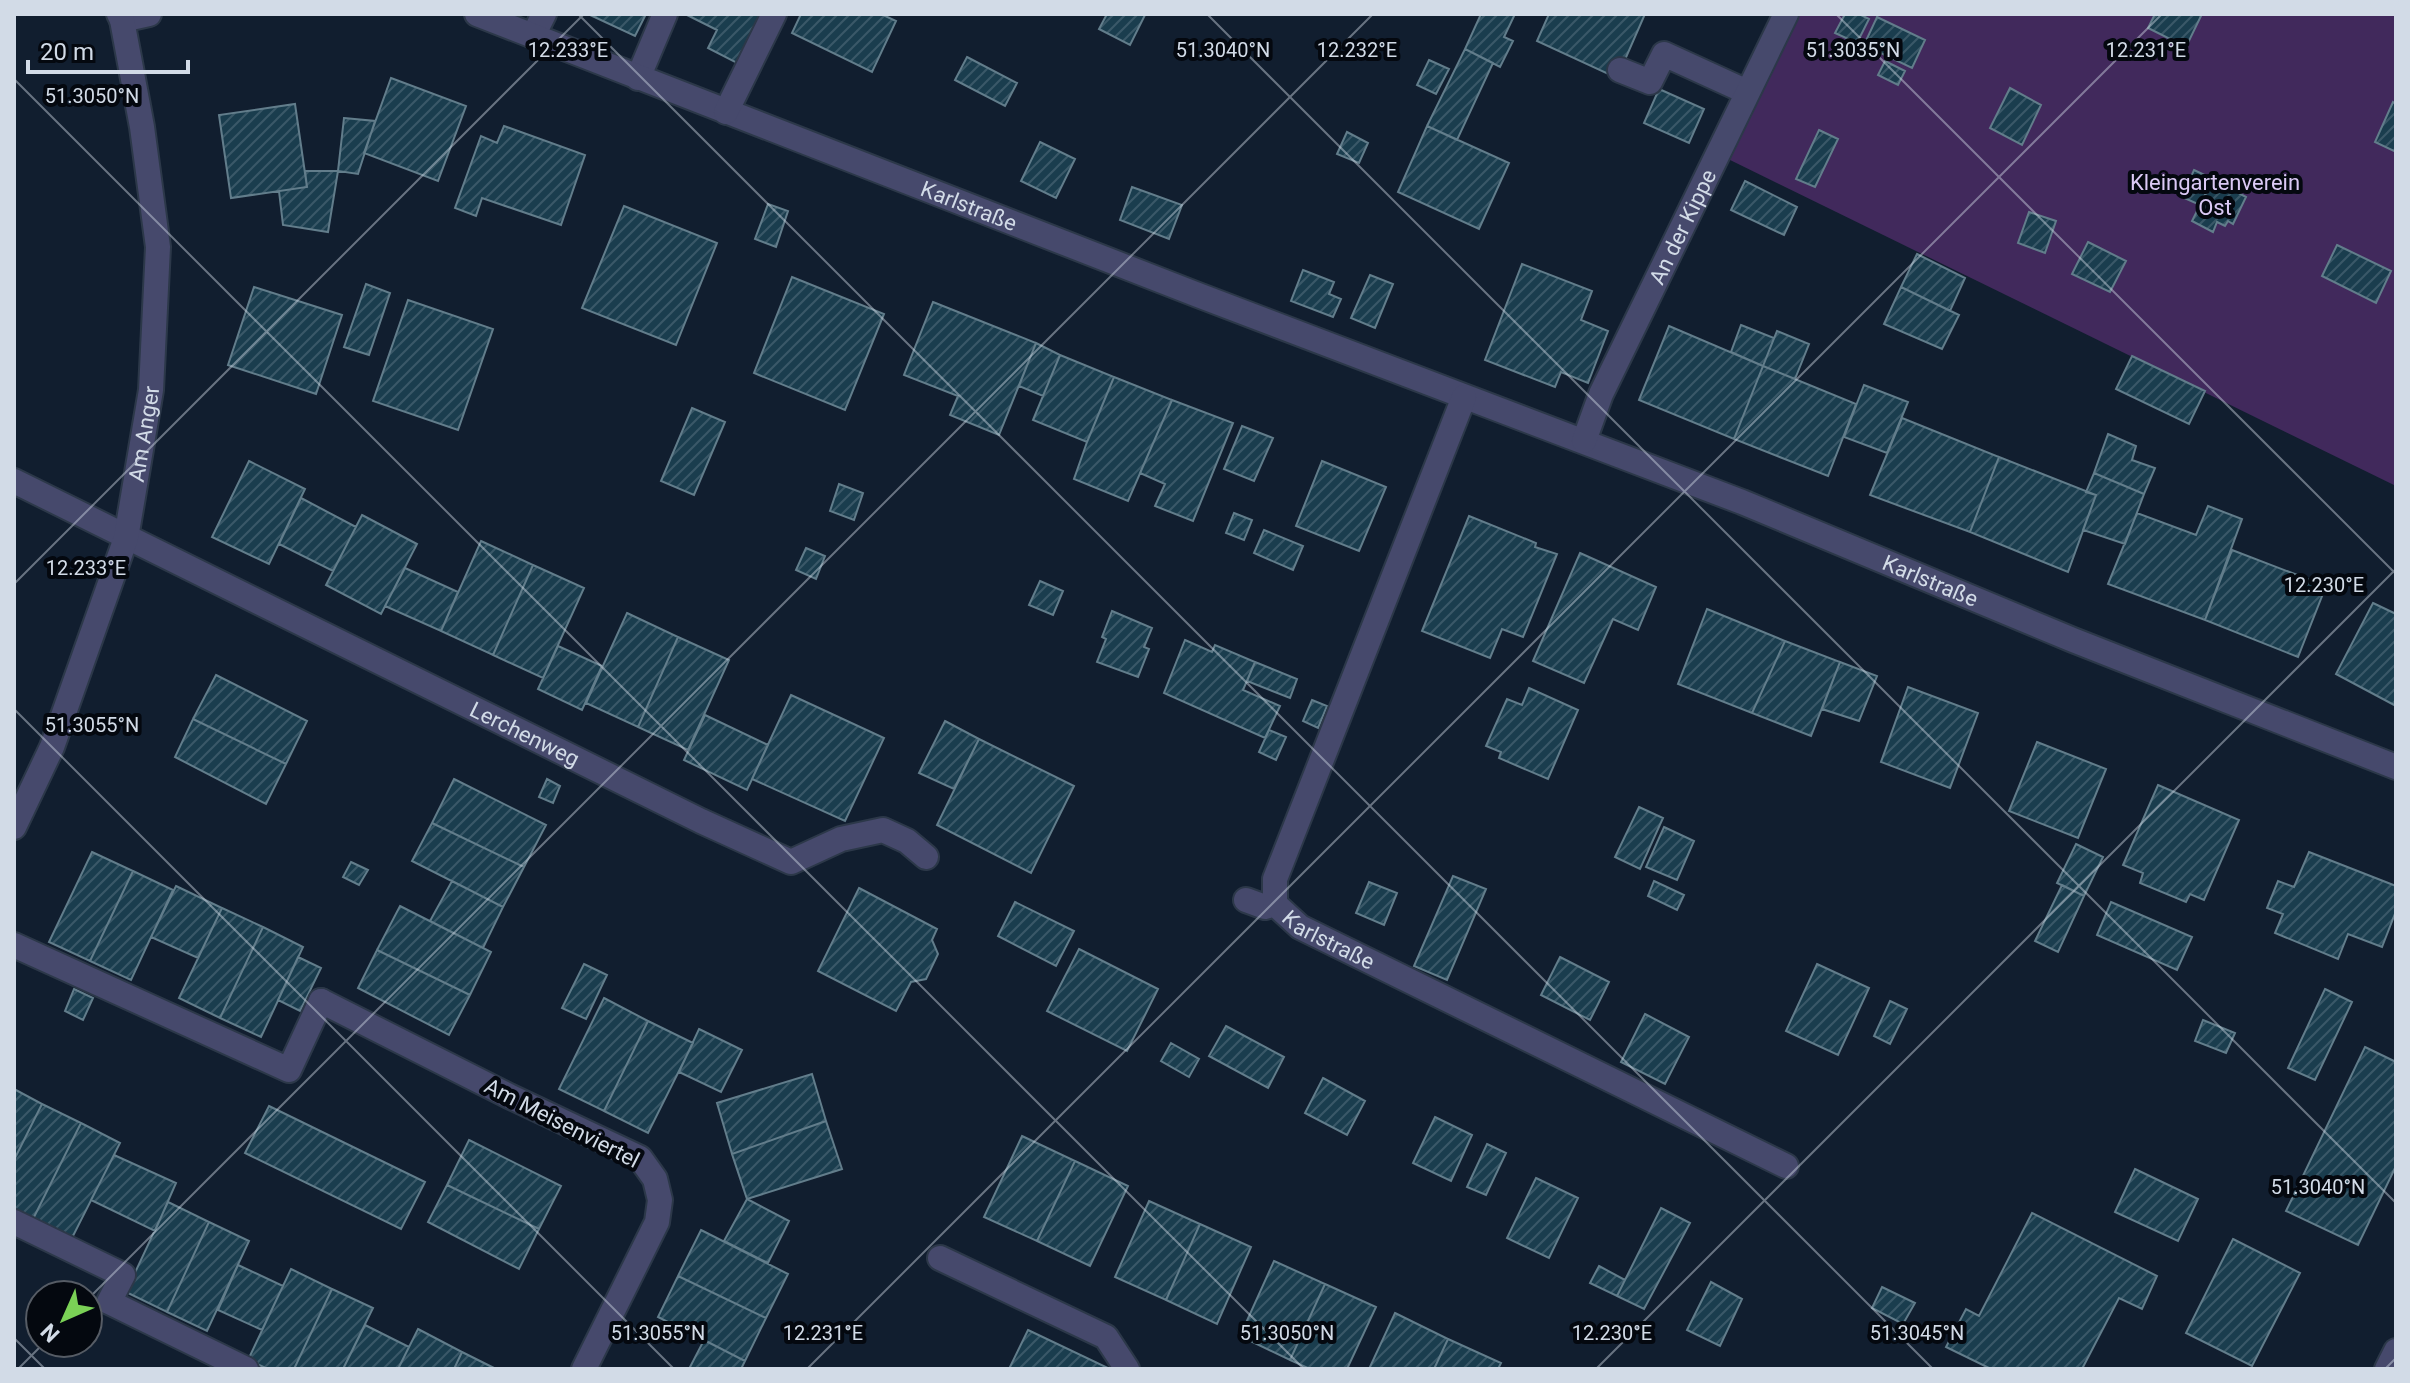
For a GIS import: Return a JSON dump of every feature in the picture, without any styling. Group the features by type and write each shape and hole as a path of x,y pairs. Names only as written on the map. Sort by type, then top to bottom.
{"street":[{"path":"120,17 149,14"},
{"name":"Karlstraße","path":"477,14 539,25 638,78 1742,502 2073,640 2396,767"},
{"path":"638,78 665,14"},
{"path":"726,112 774,14"},
{"name":"An der Kippe","path":"1584,441 1601,394 1786,14"},
{"name":"Am Anger","path":"14,827 52,747 126,538 151,390 158,247 142,127 120,17"},
{"path":"1620,70 1650,82 1664,54 1747,92"},
{"name":"Karlstraße","path":"1464,397 1275,879 1275,904 1300,927 1786,1166"},
{"path":"14,481 126,538"},
{"name":"Lerchenweg","path":"126,538 701,821 791,862 841,839 883,830 907,841 926,857"},
{"path":"1246,900 1265,907 1275,904"},
{"name":"Am Meisenviertel","path":"14,945 289,1070 321,1001 640,1158 655,1179 660,1200 657,1222 584,1369"},
{"path":"14,1222 123,1275 109,1302 246,1369"},
{"path":"940,1258 1106,1337 1127,1369"},
{"path":"2387,1369 2396,1351"}],"green space":[{"name":"Kleingartenverein Ost","path":"1797,14 2396,14 2396,486 1726,158"}],"building":[{"path":"588,14 646,14 635,36"},
{"path":"685,14 761,14 737,63 708,48 717,30"},
{"path":"801,14 881,14 896,21 872,72 792,33"},
{"path":"1107,14 1145,15 1130,45 1099,29"},
{"path":"1481,14 1515,14 1504,37 1513,41 1500,67 1465,49"},
{"path":"1549,14 1645,14 1617,78 1537,41"},
{"path":"1845,14 1859,14 1869,19 1857,43 1835,33"},
{"path":"2155,14 2201,16 2186,47 2148,28"},
{"path":"1877,17 1925,40 1912,68 1864,45"},
{"path":"1465,49 1493,63 1457,140 1427,126"},
{"path":"967,57 1017,83 1005,106 955,80"},
{"path":"1429,60 1449,69 1436,94 1417,85"},
{"path":"1885,61 1905,71 1898,85 1878,75"},
{"path":"391,78 466,106 438,181 364,153"},
{"path":"2010,88 2041,105 2022,145 1990,128"},
{"path":"1659,89 1704,109 1689,143 1644,123"},
{"path":"2393,102 2396,104 2396,152 2375,142"},
{"path":"295,104 307,187 231,198 219,115"},
{"path":"344,118 375,121 358,174 338,171"},
{"path":"504,126 585,155 561,225 482,198 476,216 455,208 481,136 497,143"},
{"path":"1427,126 1509,163 1479,229 1398,192"},
{"path":"1819,130 1838,139 1815,187 1796,179"},
{"path":"1347,132 1368,143 1359,163 1337,154"},
{"path":"1040,142 1075,159 1056,198 1021,181"},
{"path":"2194,170 2213,179 2200,205 2182,197"},
{"path":"305,171 338,171 328,232 283,225 279,191 307,187"},
{"path":"2213,179 2246,197 2233,224 2228,221 2225,226 2217,222 2213,232 2192,221"},
{"path":"1745,181 1797,207 1784,235 1731,210"},
{"path":"1132,187 1182,205 1169,239 1120,220"},
{"path":"768,204 788,211 776,247 755,239"},
{"path":"624,206 717,243 676,345 582,308"},
{"path":"2029,212 2056,221 2045,253 2018,243"},
{"path":"2088,242 2126,261 2110,292 2072,274"},
{"path":"2337,245 2391,271 2376,303 2322,276"},
{"path":"1917,254 1965,278 1950,311 1901,287"},
{"path":"1522,264 1592,291 1581,320 1608,331 1588,383 1561,372 1555,387 1485,360"},
{"path":"1303,270 1334,282 1329,294 1341,299 1333,317 1291,301"},
{"path":"1370,275 1393,284 1375,328 1351,318"},
{"path":"792,277 884,314 845,410 754,373"},
{"path":"366,284 390,293 369,355 344,347"},
{"path":"254,287 342,315 316,394 228,365"},
{"path":"1901,287 1959,315 1942,349 1884,324"},
{"path":"408,300 493,329 458,430 373,401"},
{"path":"933,302 1036,343 999,435 950,415 958,396 904,375"},
{"path":"1741,325 1774,338 1763,366 1731,352"},
{"path":"1669,326 1763,366 1734,439 1639,400"},
{"path":"1777,331 1809,344 1795,379 1763,366"},
{"path":"1036,343 1060,355 1043,396 1019,386"},
{"path":"1060,355 1114,377 1087,442 1033,420"},
{"path":"2132,356 2205,391 2189,424 2116,389"},
{"path":"1763,366 1856,404 1828,476 1734,439"},
{"path":"1114,377 1172,400 1128,501 1074,479"},
{"path":"1864,385 1908,402 1887,453 1844,437"},
{"path":"1172,400 1233,423 1193,521 1155,506 1165,484 1140,473"},
{"path":"692,408 725,422 694,495 661,481"},
{"path":"1902,418 1999,457 1970,532 1870,495"},
{"path":"1242,426 1273,438 1254,481 1224,469"},
{"path":"2108,434 2136,446 2132,460 2155,468 2144,494 2094,473"},
{"path":"1999,457 2096,495 2068,572 1970,532"},
{"path":"249,461 305,489 269,564 212,537"},
{"path":"1322,461 1386,487 1359,551 1296,526"},
{"path":"2094,473 2144,494 2125,544 2083,530 2096,495 2086,492"},
{"path":"839,484 863,493 854,520 830,511"},
{"path":"301,498 356,527 333,571 279,544"},
{"path":"2208,506 2242,519 2205,620 2108,584 2137,513 2196,535"},
{"path":"1234,513 1252,520 1244,540 1226,533"},
{"path":"362,515 417,544 381,614 326,585"},
{"path":"1469,516 1557,554 1523,637 1502,629 1490,658 1422,631"},
{"path":"1264,530 1303,546 1293,570 1254,553"},
{"path":"481,541 533,565 493,655 441,631"},
{"path":"806,548 825,556 816,579 796,570"},
{"path":"2232,550 2326,586 2298,657 2205,620"},
{"path":"1580,553 1656,587 1638,630 1613,619 1584,683 1533,661"},
{"path":"533,565 584,588 543,678 493,655"},
{"path":"405,568 458,592 441,631 385,606"},
{"path":"1040,581 1063,591 1053,615 1029,605"},
{"path":"2373,603 2396,614 2396,706 2336,674"},
{"path":"1707,609 1785,641 1752,713 1678,684"},
{"path":"1112,611 1152,628 1144,647 1149,649 1138,677 1097,662"},
{"path":"627,613 678,637 638,727 586,703"},
{"path":"678,637 729,660 688,750 638,727"},
{"path":"1185,640 1212,652 1215,645 1255,662 1243,690 1280,706 1265,738 1164,693"},
{"path":"1785,641 1840,662 1811,736 1752,713"},
{"path":"558,646 602,666 582,710 538,689"},
{"path":"1255,662 1297,679 1290,698 1247,681"},
{"path":"1840,662 1877,676 1859,721 1822,709"},
{"path":"216,675 307,721 286,764 193,719"},
{"path":"1908,687 1978,713 1950,788 1881,762"},
{"path":"1529,688 1578,710 1548,779 1499,758 1501,752 1486,746 1507,699 1522,705"},
{"path":"791,695 884,738 845,821 752,779"},
{"path":"1312,700 1327,706 1318,728 1303,721"},
{"path":"705,715 768,745 747,790 684,760"},
{"path":"193,719 286,764 266,804 175,757"},
{"path":"945,721 979,739 954,789 919,773"},
{"path":"1269,730 1286,737 1276,760 1259,752"},
{"path":"979,739 1074,786 1031,873 937,825"},
{"path":"2037,742 2106,769 2078,838 2009,811"},
{"path":"454,779 546,825 524,867 432,823"},
{"path":"547,779 560,786 553,803 539,797"},
{"path":"2158,785 2239,820 2204,900 2190,894 2186,902 2140,883 2143,873 2123,865"},
{"path":"1639,807 1663,818 1640,869 1615,857"},
{"path":"432,823 524,867 503,907 412,861"},
{"path":"1664,827 1694,841 1677,880 1646,867"},
{"path":"2076,844 2103,857 2084,896 2057,883"},
{"path":"92,852 133,871 90,961 49,942"},
{"path":"2309,852 2396,886 2396,911 2382,947 2348,934 2338,959 2275,933 2283,914 2267,908 2278,881 2294,887"},
{"path":"351,862 368,870 359,885 343,877"},
{"path":"133,871 173,890 131,980 90,961"},
{"path":"1453,876 1486,889 1447,980 1414,966"},
{"path":"452,881 503,907 483,948 430,921"},
{"path":"1654,881 1684,895 1677,910 1648,896"},
{"path":"1369,882 1397,893 1384,925 1356,913"},
{"path":"2062,885 2084,896 2058,952 2035,941"},
{"path":"176,886 222,908 198,958 151,937"},
{"path":"859,888 937,929 932,940 938,954 926,979 911,982 896,1011 818,971"},
{"path":"1015,902 1074,931 1056,966 998,936"},
{"path":"2111,902 2192,937 2177,970 2097,935"},
{"path":"400,906 491,952 470,995 377,950"},
{"path":"222,908 263,927 220,1018 179,998"},
{"path":"263,927 303,947 261,1037 220,1018"},
{"path":"1079,949 1158,989 1127,1051 1047,1011"},
{"path":"377,950 470,995 449,1035 358,988"},
{"path":"298,957 321,968 300,1011 278,1000"},
{"path":"1560,957 1609,982 1590,1020 1541,995"},
{"path":"584,964 607,975 586,1019 562,1008"},
{"path":"1817,964 1869,988 1838,1055 1786,1031"},
{"path":"74,989 93,998 83,1020 65,1011"},
{"path":"2325,989 2352,1002 2315,1080 2288,1068"},
{"path":"604,998 648,1021 604,1111 559,1089"},
{"path":"1890,1001 1907,1009 1890,1044 1874,1036"},
{"path":"1645,1014 1689,1037 1665,1084 1621,1062"},
{"path":"2203,1020 2235,1033 2226,1053 2195,1041"},
{"path":"648,1021 693,1043 648,1133 604,1111"},
{"path":"1226,1026 1284,1057 1268,1088 1209,1056"},
{"path":"699,1029 742,1050 721,1092 679,1072"},
{"path":"1171,1043 1199,1059 1189,1077 1161,1061"},
{"path":"2365,1047 2396,1062 2396,1166 2358,1245 2286,1211"},
{"path":"812,1074 826,1121 732,1154 717,1103"},
{"path":"1323,1078 1365,1101 1347,1135 1305,1113"},
{"path":"14,1089 42,1104 14,1160"},
{"path":"42,1104 81,1123 33,1219 14,1209 14,1160"},
{"path":"269,1106 425,1182 401,1229 245,1153"},
{"path":"1435,1117 1472,1135 1451,1181 1413,1163"},
{"path":"826,1121 842,1169 747,1199 732,1154"},
{"path":"81,1123 120,1143 72,1238 33,1219"},
{"path":"1022,1136 1075,1161 1037,1241 984,1217"},
{"path":"469,1140 561,1186 539,1229 447,1185"},
{"path":"1487,1144 1506,1153 1486,1195 1467,1187"},
{"path":"114,1155 176,1183 155,1231 91,1200"},
{"path":"1075,1161 1128,1186 1090,1266 1037,1241"},
{"path":"2135,1169 2198,1199 2178,1241 2115,1212"},
{"path":"1536,1178 1578,1198 1549,1258 1507,1238"},
{"path":"447,1185 539,1229 519,1269 428,1222"},
{"path":"747,1199 789,1221 768,1263 724,1241"},
{"path":"1149,1201 1200,1224 1166,1300 1115,1277"},
{"path":"168,1202 209,1222 167,1312 126,1292"},
{"path":"1661,1208 1690,1223 1644,1309 1617,1296"},
{"path":"2032,1213 2157,1276 2142,1309 2119,1298 2082,1369 1991,1369 1946,1347 1966,1309 1979,1316"},
{"path":"209,1222 249,1241 207,1331 167,1312"},
{"path":"1200,1224 1251,1247 1217,1324 1166,1300"},
{"path":"701,1230 788,1274 766,1318 678,1276"},
{"path":"2233,1239 2300,1273 2252,1366 2186,1333"},
{"path":"1274,1261 1325,1284 1290,1360 1240,1336"},
{"path":"238,1265 283,1286 262,1330 218,1310"},
{"path":"1599,1266 1625,1280 1617,1296 1590,1283"},
{"path":"291,1269 332,1289 294,1369 268,1369 248,1360"},
{"path":"678,1276 766,1318 745,1361 658,1317"},
{"path":"1711,1282 1742,1299 1720,1346 1687,1330"},
{"path":"1325,1284 1376,1307 1347,1369 1310,1369 1290,1360"},
{"path":"1882,1287 1915,1303 1903,1324 1872,1308"},
{"path":"332,1289 373,1308 343,1369 294,1369"},
{"path":"1395,1313 1448,1339 1434,1369 1369,1369"},
{"path":"365,1325 409,1347 398,1369 343,1369"},
{"path":"418,1329 462,1352 454,1369 398,1369"},
{"path":"1028,1330 1108,1368 1009,1369"},
{"path":"1448,1339 1501,1363 1498,1369 1434,1369"},
{"path":"704,1340 745,1361 741,1369 689,1369"},
{"path":"462,1352 496,1369 454,1369"}]}
